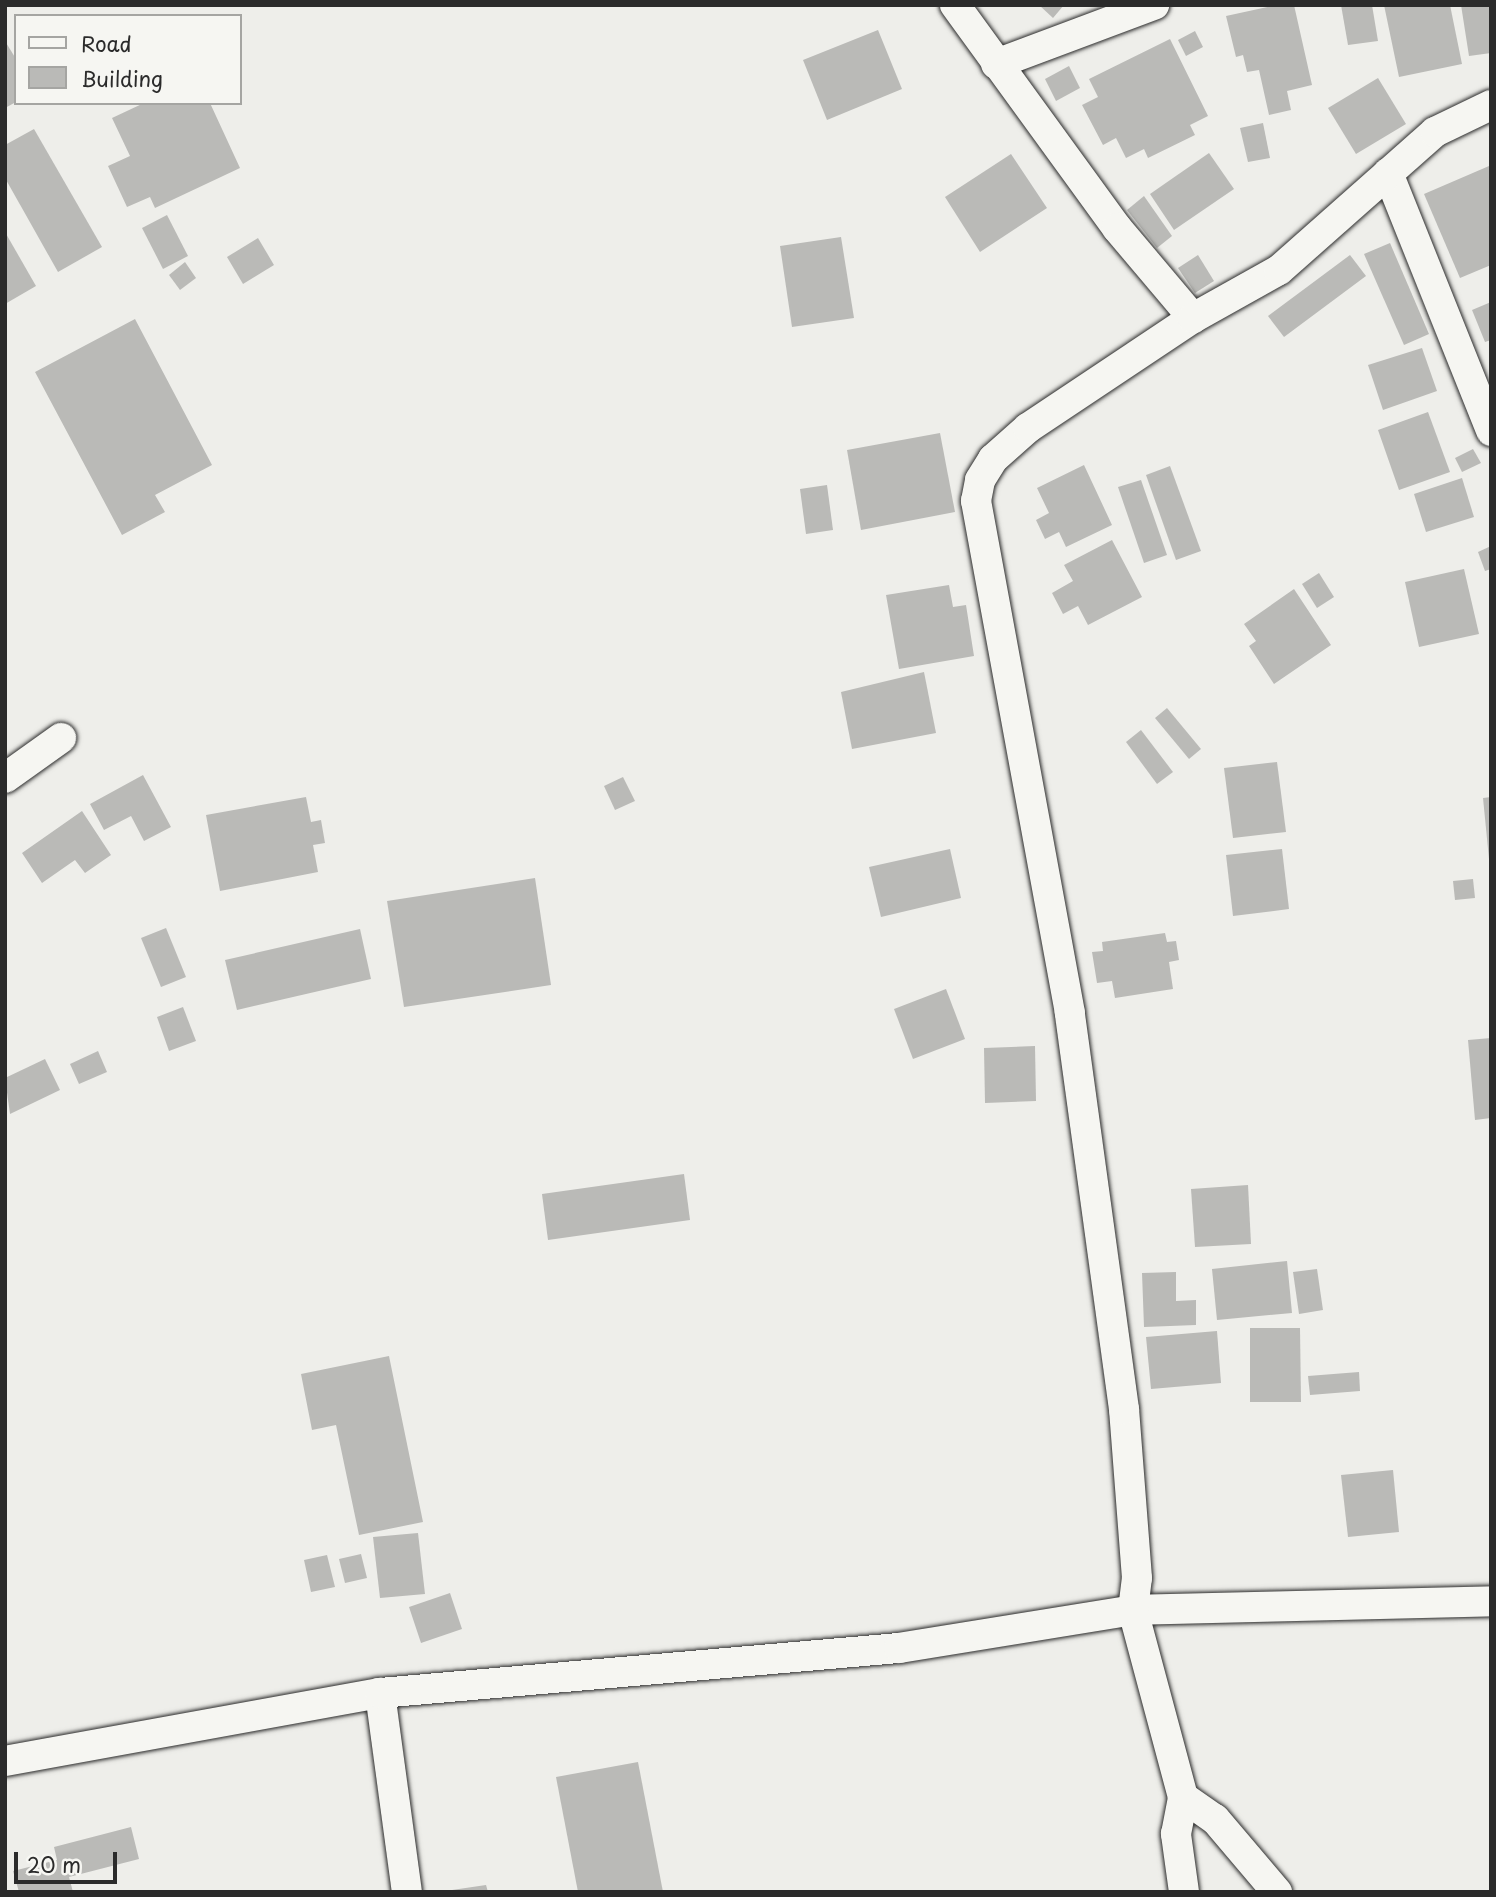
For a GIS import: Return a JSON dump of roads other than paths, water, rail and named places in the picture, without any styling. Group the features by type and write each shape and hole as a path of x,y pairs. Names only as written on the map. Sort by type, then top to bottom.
{"street":[{"path":"955,5 1117,228 1193,318"},
{"path":"996,64 1154,5"},
{"path":"1184,1892 1176,1834 1182,1797 1133,1610 1138,1578 1124,1409 1070,1013 976,502 980,480 993,459 1028,428 1193,318 1279,270 1445,125 1491,106"},
{"path":"1388,173 1491,431"},
{"path":"5,778 61,737"},
{"path":"5,1760 380,1693 900,1648 1133,1610 1266,1603 1491,1601"},
{"path":"380,1693 407,1892"},
{"path":"1182,1797 1215,1819 1277,1892"}]}
